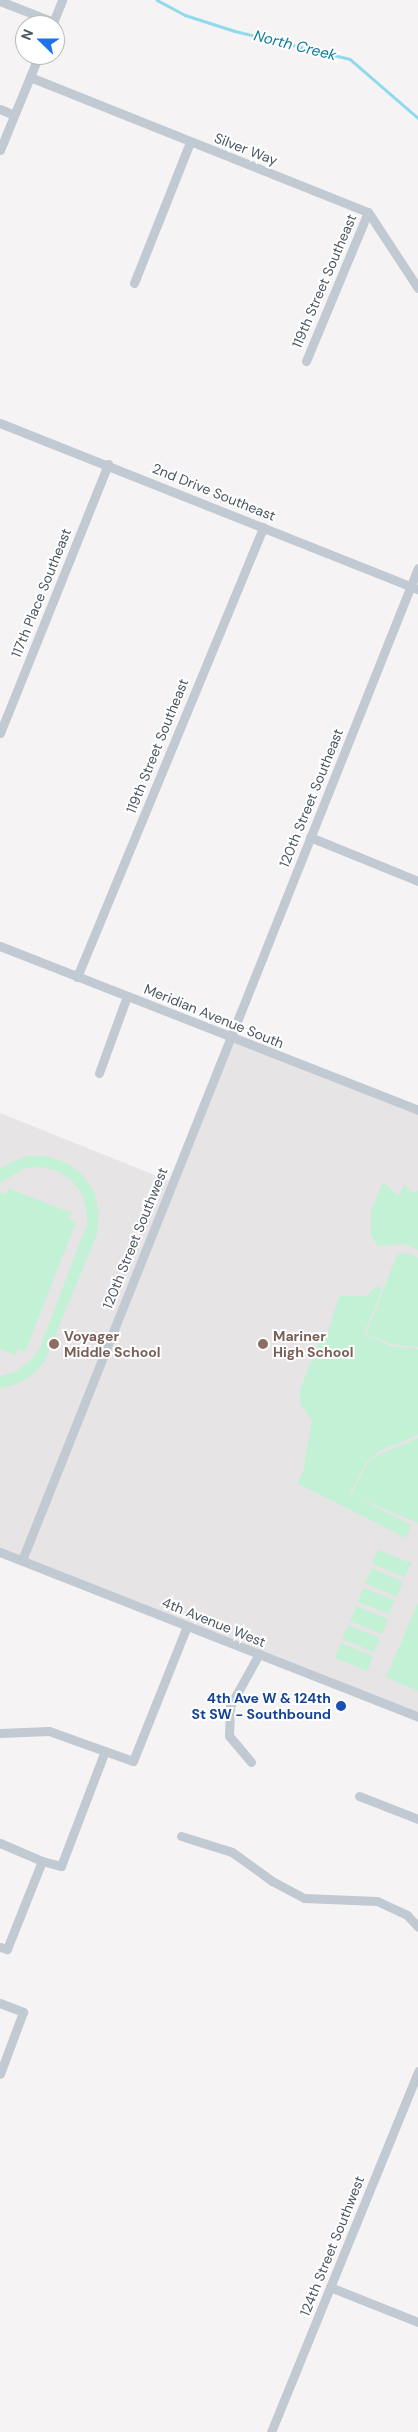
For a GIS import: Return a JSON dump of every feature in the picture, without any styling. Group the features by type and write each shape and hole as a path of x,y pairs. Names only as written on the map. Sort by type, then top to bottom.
{"street":[{"path":"56,15 62,0"},
{"path":"0,1 34,15"},
{"path":"0,150 35,65"},
{"name":"Silver Way","path":"30,78 368,212"},
{"path":"0,109 14,115"},
{"path":"134,283 190,142"},
{"path":"368,212 418,288"},
{"name":"119th Street Southeast","path":"306,360 368,212"},
{"name":"2nd Drive Southeast","path":"0,423 108,464 414,587"},
{"name":"117th Place Southeast","path":"0,733 108,464"},
{"name":"119th Street Southeast","path":"78,977 263,526"},
{"name":"120th Street Southeast","path":"232,1038 310,837 414,587 418,568"},
{"path":"310,837 418,881"},
{"name":"Meridian Avenue South","path":"0,946 418,1110"},
{"path":"99,1074 127,996"},
{"name":"120th Street Southwest","path":"22,1560 232,1038"},
{"name":"4th Avenue West","path":"0,1552 418,1717"},
{"path":"0,1733 49,1731 132,1761 187,1626"},
{"path":"251,1762 229,1736 230,1706 259,1654"},
{"path":"0,1843 42,1861 61,1866 105,1751"},
{"path":"359,1796 418,1819"},
{"path":"181,1836 232,1852 272,1881 304,1898 377,1901 407,1915 418,1927"},
{"path":"0,1946 7,1949 42,1861"},
{"path":"0,2002 24,2012 0,2074"},
{"name":"124th Street Southwest","path":"270,2432 418,2070"},
{"path":"330,2287 418,2322"}],"shaded area":[{"name":"Mariner High School","path":"231,1038 418,1110 418,1717 0,1552 0,1113 172,1182"}],"green space":[{"path":"26,1156 47,1156 67,1163 83,1175 95,1193 99,1213 97,1234 45,1361 31,1376 14,1385 0,1388 0,1376 15,1372 29,1362 39,1350 87,1224 86,1208 81,1192 71,1180 57,1171 41,1167 25,1168 0,1183 0,1168"},
{"path":"383,1182 398,1196 404,1185 414,1193 418,1191 418,1250 404,1244 378,1246 371,1236 371,1211"},
{"path":"8,1188 72,1213 69,1219 76,1222 25,1352 18,1349 15,1355 0,1349 0,1192 6,1194"},
{"path":"405,1252 418,1258 418,1347 391,1344 366,1334 397,1255"},
{"path":"376,1286 382,1289 364,1334 390,1346 418,1349 418,1435 379,1451 365,1464 350,1494 411,1525 406,1538 297,1483 303,1472 312,1420 300,1404 300,1390 322,1334 327,1335 339,1296 367,1296"},
{"path":"418,1438 418,1523 351,1495 366,1465 376,1456"},
{"path":"378,1550 411,1563 405,1577 372,1564"},
{"path":"372,1568 403,1582 397,1597 365,1583"},
{"path":"363,1588 394,1600 389,1614 358,1602"},
{"path":"418,1603 418,1691 386,1677"},
{"path":"356,1606 388,1619 382,1634 350,1621"},
{"path":"348,1625 380,1638 374,1652 342,1639"},
{"path":"341,1643 373,1656 367,1671 335,1658"}],"waterway":[{"name":"North Creek","path":"157,0 185,15 235,31 350,59 418,118"}],"place":[{"name":"Voyager Middle School","path":"54,1344"},
{"name":"Mariner High School","path":"263,1344"},
{"name":"4th Ave W & 124th St SW - Southbound","path":"341,1706"}]}
